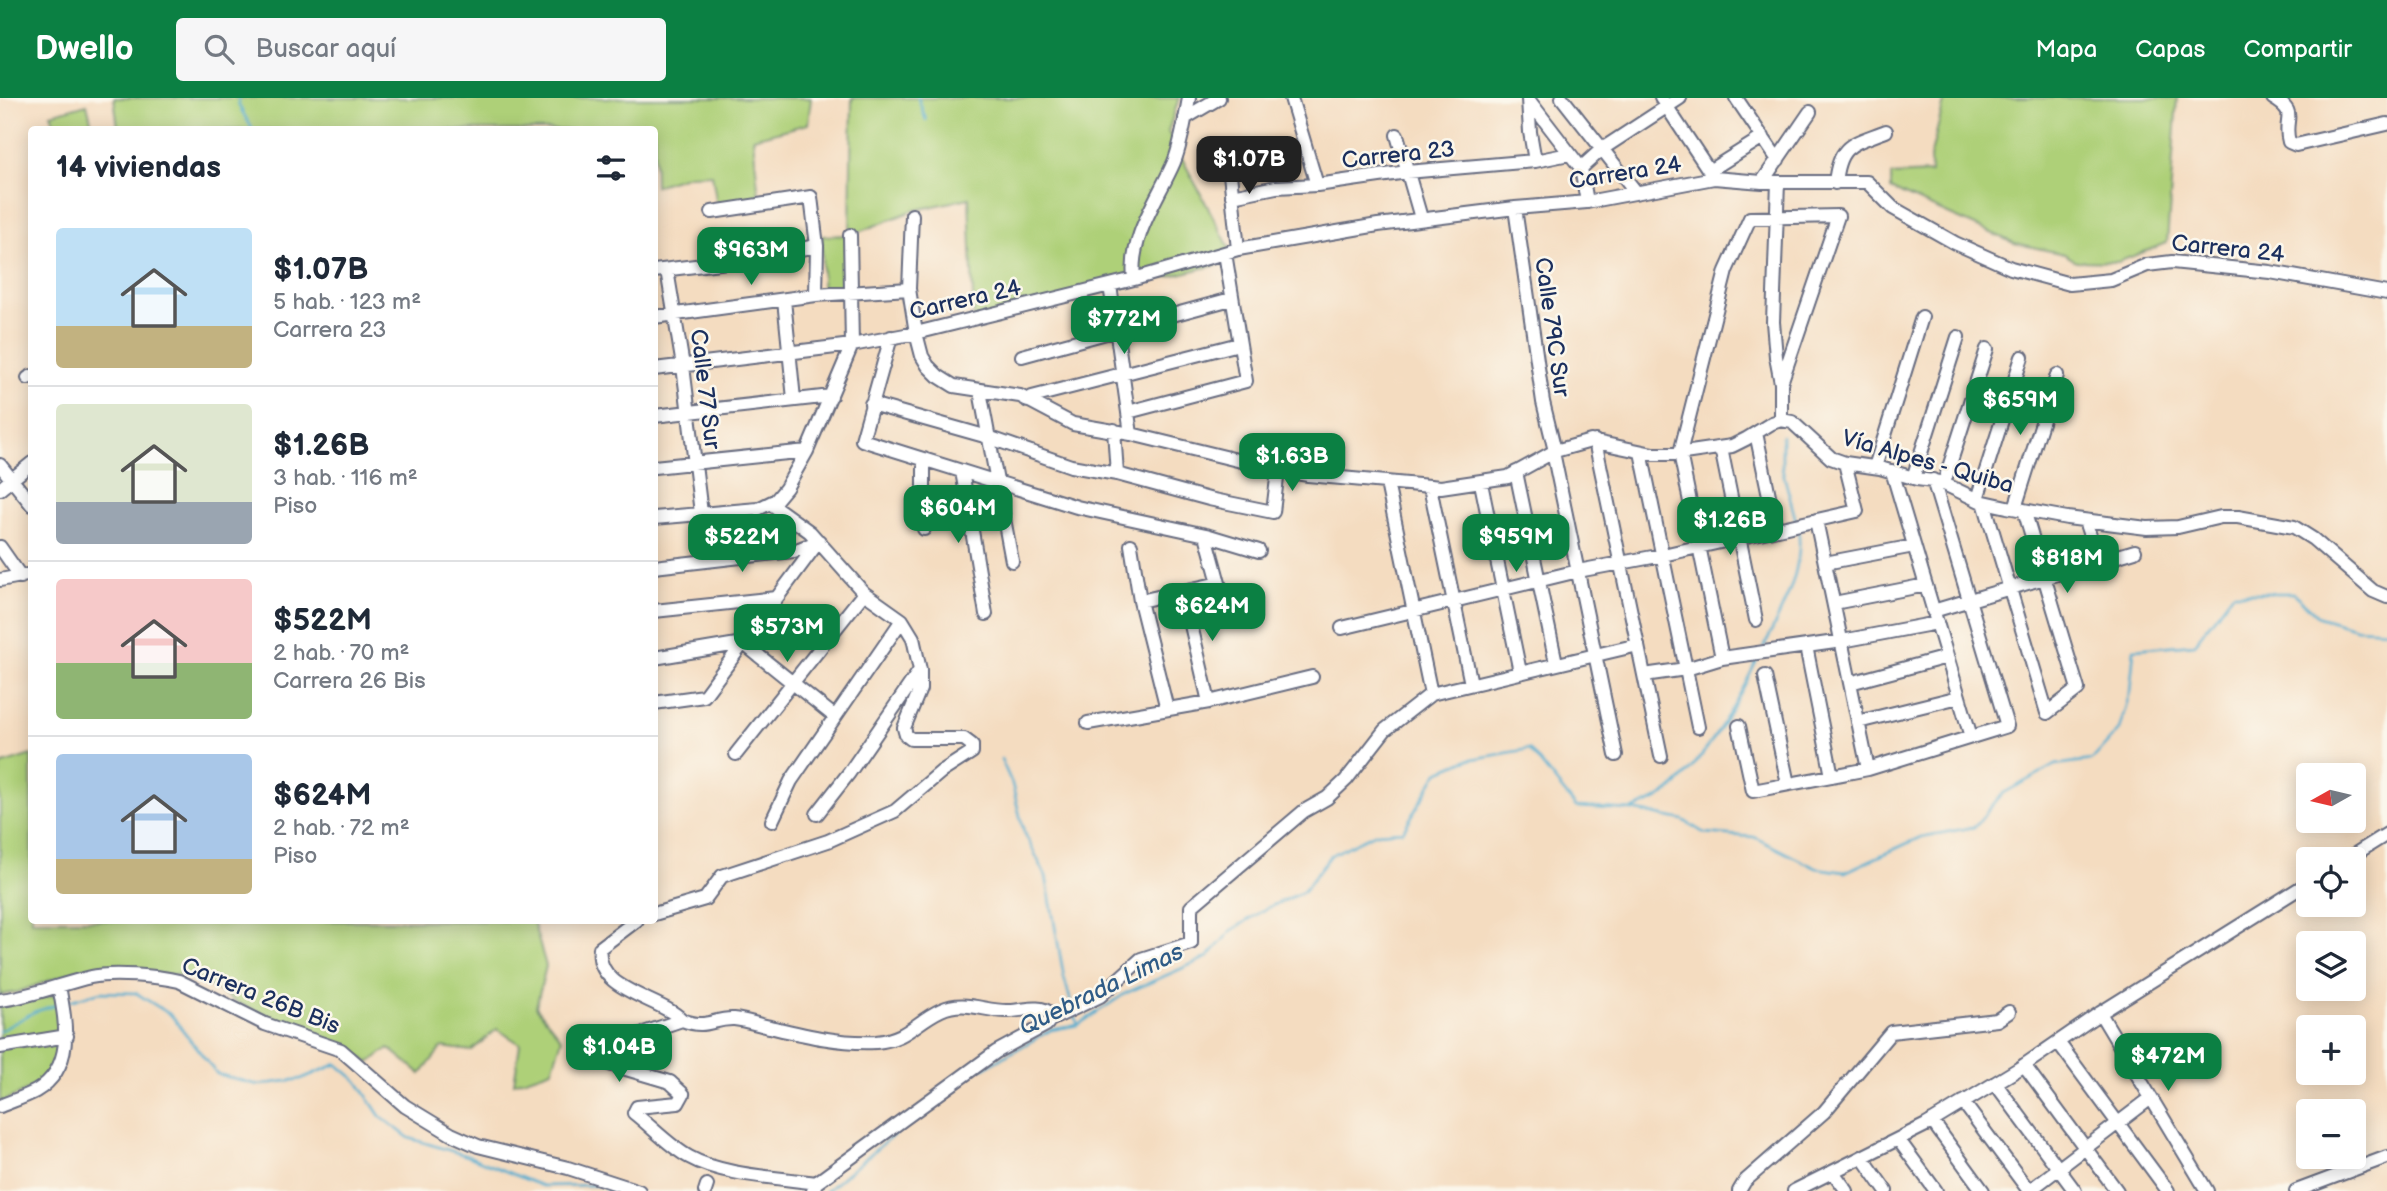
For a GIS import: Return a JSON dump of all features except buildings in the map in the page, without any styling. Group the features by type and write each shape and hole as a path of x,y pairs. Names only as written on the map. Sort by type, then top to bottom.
{"street":[{"path":"1133,279 1134,260 1142,228 1174,160 1189,98"},
{"path":"1185,118 1219,98"},
{"path":"1291,98 1317,185"},
{"path":"1529,98 1581,168 1587,202"},
{"path":"1529,98 1530,132 1535,161"},
{"path":"1562,98 1636,192"},
{"path":"1581,168 1664,102 1680,98"},
{"path":"1736,98 1778,160"},
{"path":"2273,98 2287,107 2289,112 2286,131 2289,142 2296,145 2387,124"},
{"path":"1664,102 1711,175 1763,137"},
{"path":"1762,182 1810,112"},
{"path":"1835,183 1837,162 1845,150 1886,131"},
{"path":"1397,135 1421,218"},
{"path":"1227,146 1238,249"},
{"name":"Carrera 23","path":"1233,196 1276,187 1317,185 1408,172 1535,161 1569,154"},
{"name":"Carrera 24","path":"658,369 852,345 916,333 1133,279 1238,249 1421,218 1587,202 1711,175 1762,182 1867,183 1893,208 1955,243 2011,268 2070,284 2111,280 2147,265 2172,262 2270,272 2387,293"},
{"path":"912,215 909,289 916,333 922,356 938,376 954,386 1012,394 1073,424 1114,430 1278,470 1430,487 1480,483 1508,477 1554,452 1595,441 1653,454 1732,446 1781,420 1782,383 1776,357 1773,322 1779,182"},
{"path":"712,212 811,197 817,246 816,295"},
{"name":"Calle 79C Sur","path":"1515,208 1543,402 1616,755"},
{"path":"1722,658 1680,453 1726,271 1750,218 1838,216 1782,383"},
{"path":"658,518 758,509 771,504 786,488 807,451 852,345 850,236"},
{"path":"661,270 817,246"},
{"path":"1128,412 1246,380 1225,253"},
{"name":"Calle 77 Sur","path":"661,270 676,314 701,513"},
{"path":"1110,285 1131,434"},
{"path":"658,316 816,295 909,289"},
{"path":"1022,356 1231,299"},
{"path":"784,300 794,400"},
{"path":"1875,467 1922,317"},
{"path":"891,337 862,440 1077,507 1206,535 1259,551"},
{"path":"1913,478 1958,337"},
{"path":"1028,401 1032,397 1239,344"},
{"path":"1739,726 1753,791 1868,769 2007,726 1969,600 1939,482 1987,349"},
{"path":"2022,356 1980,501 2047,713 2078,689 2020,509 2057,375"},
{"path":"980,391 1012,561"},
{"path":"658,416 831,396"},
{"path":"871,404 988,436 1056,462 1117,474 1273,513 1278,470"},
{"name":"Vía Alpes - Quiba","path":"1781,420 1792,422 1831,458 1939,482 1980,501 2085,521 2161,529 2221,517 2238,517 2294,527 2314,539 2358,580 2387,597"},
{"path":"1114,430 1117,474"},
{"path":"1756,433 1776,529"},
{"path":"1595,441 1661,756"},
{"path":"1721,448 1756,620"},
{"path":"658,467 807,451"},
{"path":"1641,452 1698,727"},
{"path":"924,459 924,529"},
{"path":"1342,628 1577,571 1662,555 1857,511 1845,463"},
{"path":"0,465 28,500"},
{"path":"0,489 28,466"},
{"path":"962,471 986,614"},
{"path":"1892,471 1971,737"},
{"path":"1516,472 1556,663"},
{"path":"1387,483 1431,694"},
{"path":"1480,483 1520,672"},
{"path":"1430,487 1471,684"},
{"path":"658,913 705,899 722,876 828,841 895,811 940,772 972,752 972,745 964,739 911,739 905,735 904,728 920,689 920,670 913,638 902,620 864,593 810,532 771,504"},
{"path":"2085,521 2099,562"},
{"path":"1803,523 1825,563 1868,769"},
{"path":"1140,601 1219,583 1206,535"},
{"path":"658,568 794,551 819,541"},
{"path":"658,702 704,696 819,541"},
{"path":"1130,545 1140,601 1167,709"},
{"path":"1825,563 1914,546"},
{"path":"0,547 26,576"},
{"path":"1644,675 1686,669 1722,658 1842,641 1935,617 1969,600 2135,551"},
{"path":"0,580 26,576"},
{"path":"1834,603 1926,585"},
{"path":"1183,591 1209,702"},
{"path":"736,754 864,593"},
{"path":"658,611 776,598"},
{"path":"772,821 791,781 902,620"},
{"path":"658,657 743,643 834,716"},
{"path":"682,1020 607,1045 602,1055 609,1064 670,1082 683,1094 678,1103 637,1107 634,1113 686,1156 703,1164 814,1187 996,1052 1046,1025 1050,1020 1100,996 1141,959 1191,943 1191,908 1304,811 1327,798 1346,780 1385,730 1431,694 1638,645"},
{"path":"1806,646 1832,776"},
{"path":"1850,683 1947,657"},
{"path":"817,814 849,773 920,670"},
{"path":"1765,676 1788,784"},
{"path":"1088,723 1209,702 1312,677"},
{"path":"1858,722 1959,697"},
{"path":"2366,847 2387,834"},
{"path":"1798,1190 1898,1139 1995,1083 2100,1013 2296,890"},
{"path":"632,924 600,948 599,956 610,979 654,1004 668,1008 682,1020 700,1025 732,1019 814,1038 871,1042 898,1038 942,1009 964,1004 1000,1012 1044,1008 1050,1013 1050,1020"},
{"name":"Carrera 26B Bis","path":"0,1000 94,976 166,978 179,981 265,1024 341,1050 405,1106 451,1134 478,1146 568,1168 639,1191"},
{"path":"5,1103 37,1090 50,1080 62,1059 66,1036 59,986"},
{"path":"1739,1191 1745,1181 1824,1112 1891,1032 1997,1020 2009,1012"},
{"path":"2100,1013 2207,1191"},
{"path":"0,1047 66,1036"},
{"path":"2058,1042 2168,1191"},
{"path":"2024,1065 2117,1191"},
{"path":"1995,1083 2075,1191"},
{"path":"1963,1102 2029,1191 2151,1098"},
{"path":"1931,1121 1983,1191"},
{"path":"1898,1139 1936,1191"},
{"path":"1862,1157 1886,1191"},
{"path":"2296,1191 2387,1157"},
{"path":"1833,1172 1847,1191"}],"green space":[{"path":"114,98 811,98 808,124 753,138 759,198 717,206 712,174 689,175 658,185 658,126 118,126"},
{"path":"852,98 1179,98 1168,132 1234,261 974,322 969,198 912,211 851,235 850,289 822,290 822,236 850,235"},
{"path":"1945,98 2177,98 2167,243 2118,262 2076,261 2064,254 2014,243 1891,189 1891,175 1931,173 1930,158"},
{"path":"87,104 92,126 56,126 51,114"},
{"path":"28,756 28,924 534,924 546,966 536,1007 562,1039 552,1070 514,1083 520,1044 497,1029 471,1051 442,1047 421,1074 389,1048 369,1063 350,1048 240,1004 193,976 80,969 18,992 0,995 0,765"},
{"path":"56,995 61,1033 58,1055 53,1066 46,1076 31,1088 0,1102 0,1003"}],"waterway":[{"path":"238,98 239,106 251,126"},
{"path":"918,98 926,120"},
{"path":"1782,436 1782,468 1796,521"},
{"path":"1764,647 1795,574 1798,528"},
{"name":"Quebrada Limas","path":"984,1068 1051,1030 1078,1025 1126,993 1208,957 1231,931 1265,909 1303,892 1331,855 1376,833 1403,831 1438,772 1467,760 1529,749 1576,807 1632,810 1683,820 1704,833 1754,837 1816,868 1845,872 1921,837 1974,827 2002,794 2055,765 2092,760 2119,730 2130,692 2134,649 2194,644 2233,593 2293,593 2319,617 2356,628 2387,630"},
{"path":"1634,809 1664,795 1678,784 1705,751 1741,692 1759,656"},
{"path":"1001,759 1012,784 1024,832 1046,876 1064,977 1072,1006"},
{"name":"Quebrada Limas","path":"69,1001 100,992 136,993 171,1015 217,1074 258,1085 301,1079 337,1064 357,1081 380,1116 409,1138 468,1156 542,1186 600,1185 609,1191"},
{"name":"Quebrada Limas","path":"0,1031 34,1012 56,1005"},
{"path":"1074,1013 1078,1025"},
{"name":"Quebrada Limas","path":"826,1191 908,1123"}]}
